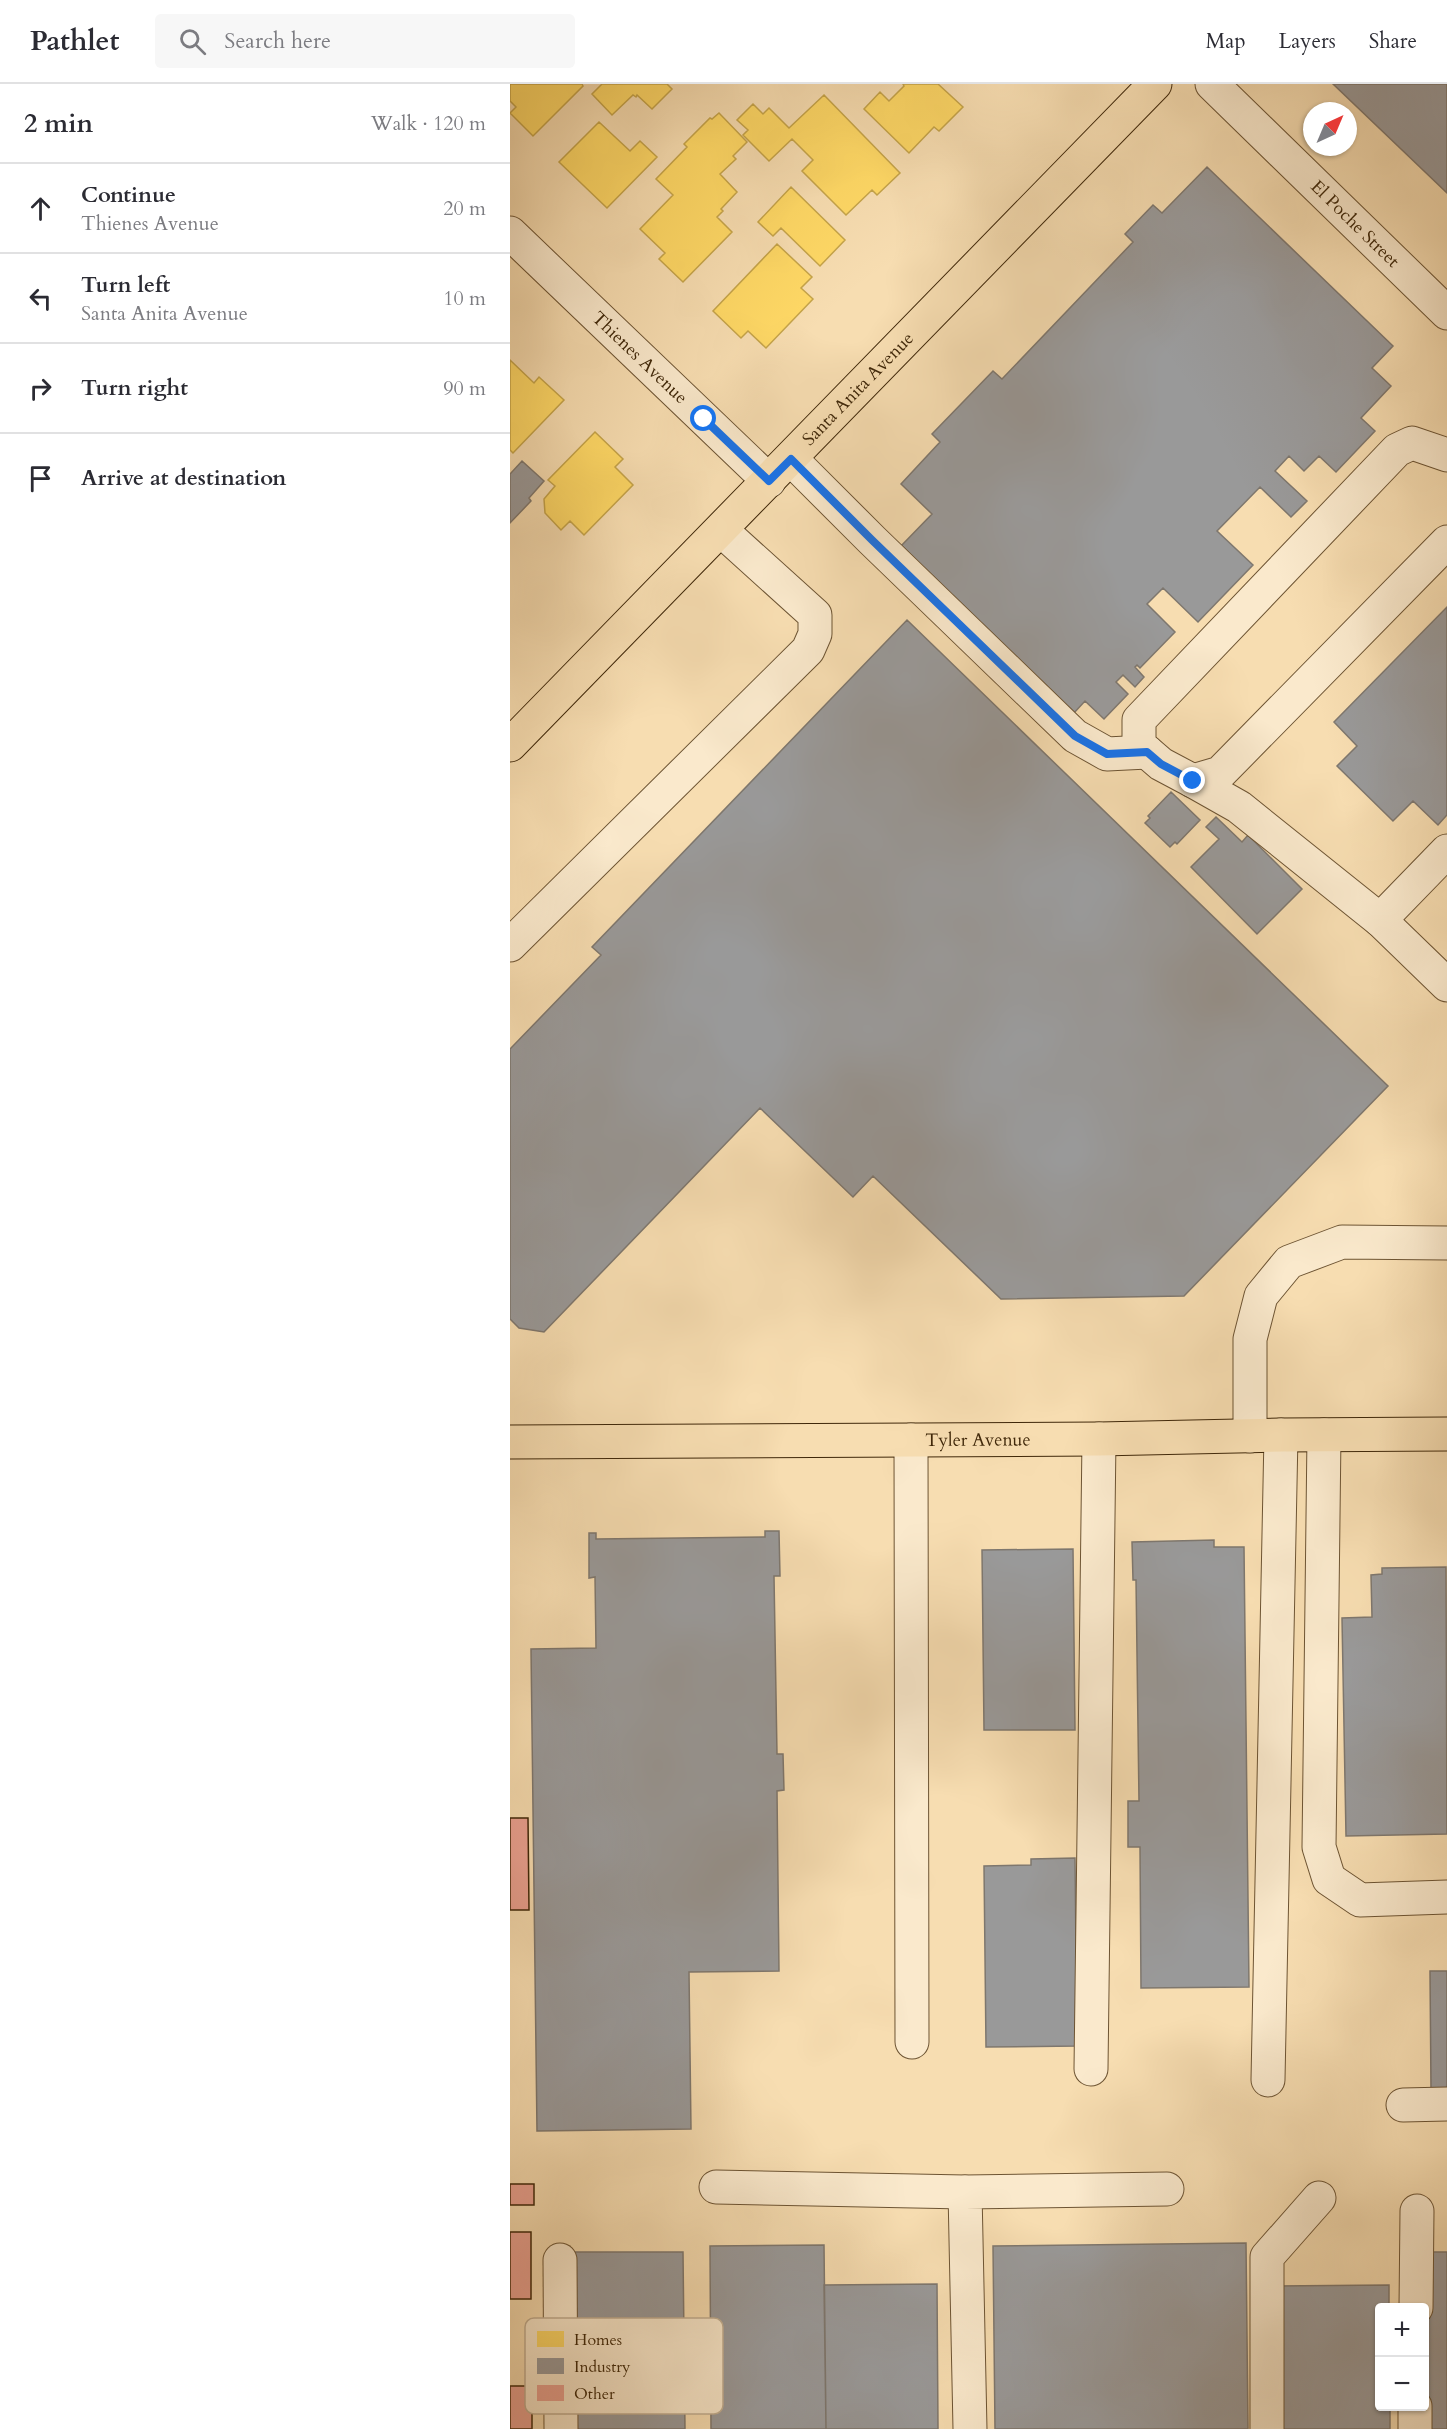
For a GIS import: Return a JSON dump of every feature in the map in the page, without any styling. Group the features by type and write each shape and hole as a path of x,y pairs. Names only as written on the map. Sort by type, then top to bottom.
{"main road":[{"name":"Santa Anita Avenue","path":"510,745 1155,84"},
{"name":"Tyler Avenue","path":"510,1442 1099,1439 1447,1434"}],"street":[{"name":"El Poche Street","path":"1212,84 1447,313"},
{"name":"Thienes Avenue","path":"510,233 780,470 872,540 1075,736 1107,754 1147,752"},
{"path":"1447,453 1412,443 1398,450 1139,720 1140,745 1147,752 1161,764 1239,807 1380,920 1447,985"},
{"path":"510,945 808,650 815,634 815,615 721,530"},
{"path":"1193,781 1220,773 1447,542"},
{"path":"1380,920 1447,851"},
{"path":"1268,2080 1265,1435 1250,1339 1261,1296 1289,1262 1342,1242 1447,1243"},
{"path":"1324,1435 1319,1847 1329,1879 1360,1900 1447,1897"},
{"path":"1091,2069 1099,1439"},
{"path":"911,1440 912,2042"},
{"path":"1403,2105 1447,2104"},
{"path":"716,2187 966,2192 1167,2189"},
{"path":"966,2192 970,2429"},
{"path":"1267,2429 1266,2257 1319,2198"},
{"path":"1416,2303 1417,2211"},
{"path":"560,2260 560,2318"},
{"path":"1415,2411 1415,2429"},
{"path":"561,2414 561,2429"}],"building: Homes":[{"path":"510,84 582,84 583,86 533,136 510,113 516,107 510,101"},
{"path":"602,84 667,84 672,89 652,109 637,95 636,97 633,95 612,115 592,94"},
{"path":"903,84 938,84 963,107 939,131 934,127 909,153 864,109 880,92 889,101 904,86"},
{"path":"824,95 900,173 877,195 872,190 846,215 802,171 813,160 792,139 769,161 743,135 748,130 737,120 753,104 763,114 769,108 789,128"},
{"path":"719,113 747,142 733,156 736,159 720,174 737,192 721,209 723,211 717,217 732,232 683,282 659,259 665,253 640,229 673,195 656,179 687,147 684,144 710,118 712,119"},
{"path":"599,122 630,151 640,141 657,157 607,208 559,162"},
{"path":"791,187 845,240 820,266 781,228 773,236 758,222"},
{"path":"777,244 812,277 801,288 813,299 766,348 748,331 741,338 713,311"},
{"path":"510,360 534,383 539,377 564,400 513,453 510,450"},
{"path":"595,432 623,459 615,467 633,485 584,535 570,521 561,530 545,513 544,499 555,486 548,480"}],"building: Industry":[{"path":"1333,84 1447,84 1447,193 1357,107 1357,102 1352,102"},
{"path":"1207,167 1393,346 1372,368 1391,386 1361,418 1375,431 1336,472 1319,456 1304,471 1289,456 1275,471 1307,501 1291,517 1260,487 1217,531 1253,565 1198,622 1163,588 1147,604 1175,632 1140,668 1137,665 1135,667 1144,677 1135,687 1123,675 1116,682 1128,694 1104,719 1085,701 1074,713 901,546 932,514 901,484 940,442 932,434 993,371 1002,379 1133,242 1125,234 1153,205 1162,213"},
{"path":"522,461 544,481 529,498 531,501 510,523 510,474"},
{"path":"1447,607 1447,815 1438,825 1413,801 1393,821 1337,766 1357,746 1334,722"},
{"path":"907,620 1388,1086 1184,1296 1001,1299 873,1176 853,1197 760,1108 544,1332 519,1328 510,1319 510,1049 601,955 592,947"},
{"path":"1171,792 1200,820 1177,844 1175,842 1170,847 1145,823 1150,818 1148,816"},
{"path":"1216,817 1242,842 1248,835 1302,889 1257,934 1191,867 1219,839 1206,827"},
{"path":"765,1531 779,1531 780,1576 774,1576 777,1754 783,1754 784,1790 777,1791 779,1971 689,1972 691,2129 537,2131 531,1649 596,1648 595,1577 589,1578 589,1533 596,1533 596,1539 765,1537"},
{"path":"1214,1540 1214,1547 1244,1547 1249,1987 1141,1988 1140,1847 1128,1847 1128,1801 1139,1801 1136,1580 1133,1580 1132,1542"},
{"path":"1073,1549 1075,1730 984,1730 982,1550"},
{"path":"1446,1567 1447,1834 1346,1836 1342,1618 1372,1617 1371,1575 1382,1574 1382,1568"},
{"path":"1075,1858 1077,2046 986,2047 984,1866 1031,1865 1031,1859"},
{"path":"1430,1971 1447,1971 1447,2089 1431,2089"},
{"path":"1246,2243 1248,2429 995,2429 993,2246"},
{"path":"824,2245 826,2429 711,2429 711,2414 723,2414 723,2318 710,2318 710,2246"},
{"path":"575,2252 683,2252 684,2318 575,2318"},
{"path":"1426,2252 1447,2252 1447,2429 1427,2429 1429,2303 1426,2303"},
{"path":"937,2284 938,2429 826,2429 824,2285"},
{"path":"1389,2285 1389,2303 1375,2303 1375,2411 1390,2411 1390,2429 1277,2429 1275,2286"},
{"path":"576,2414 685,2414 685,2429 576,2429"}],"building: Other":[{"path":"510,1818 528,1818 529,1910 510,1910"},
{"path":"510,2184 534,2184 534,2205 510,2205"},
{"path":"510,2232 531,2232 531,2299 510,2299"},
{"path":"510,2386 525,2386 525,2414 532,2414 532,2429 510,2429"}],"route":[{"path":"704,419 769,481 791,459 1075,736 1107,754 1147,752 1161,764 1193,781"}]}
